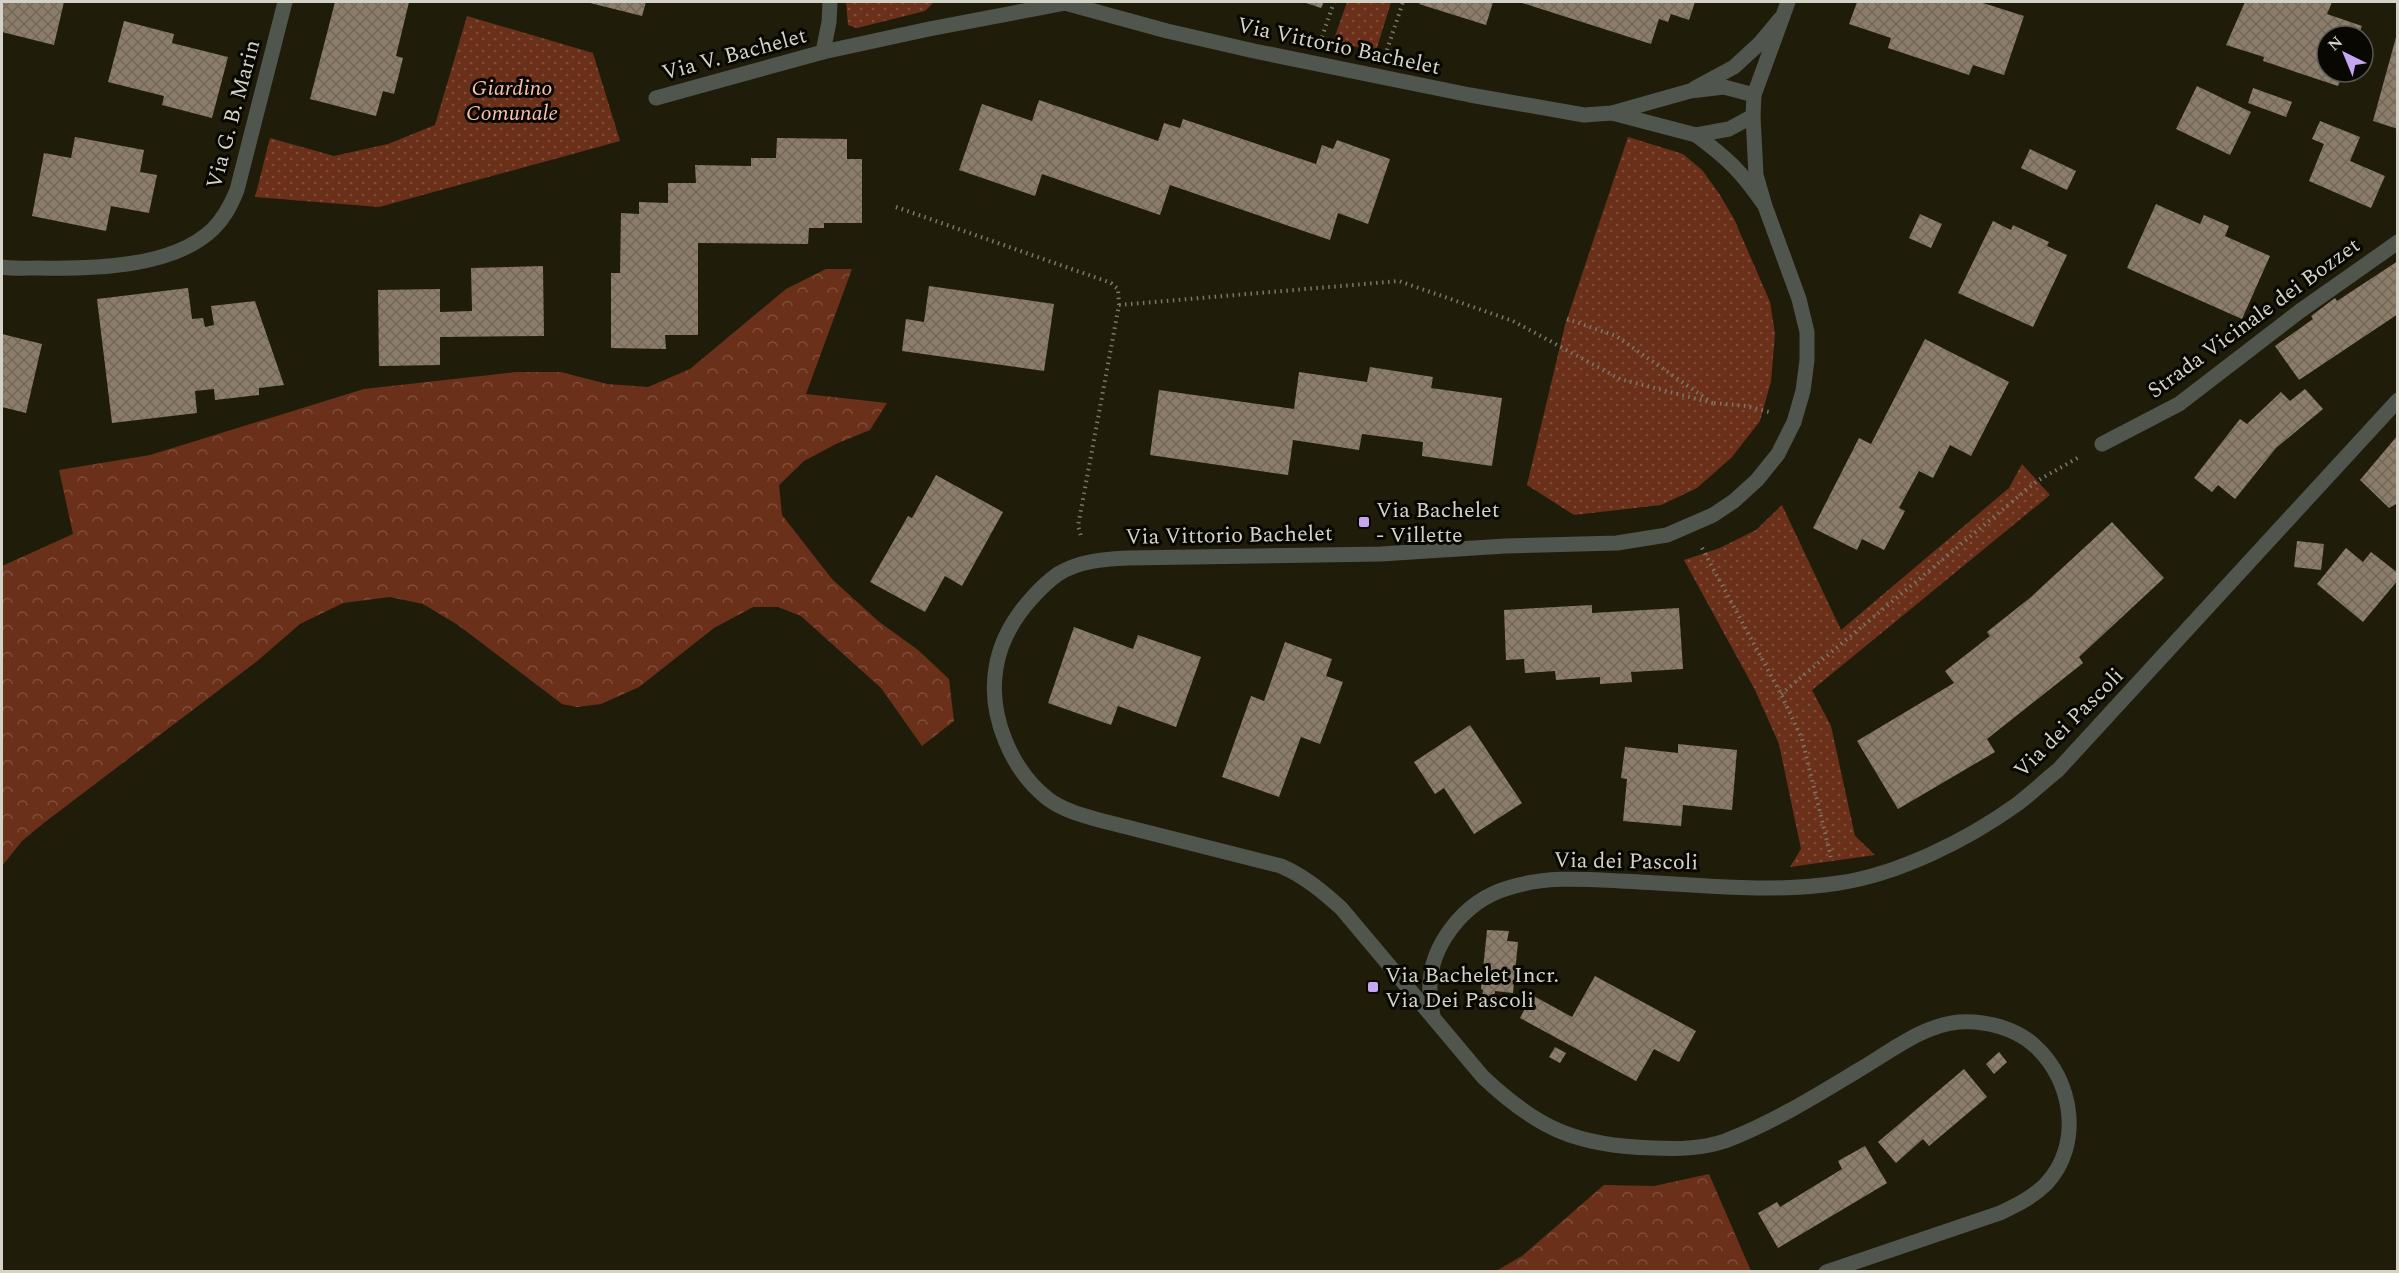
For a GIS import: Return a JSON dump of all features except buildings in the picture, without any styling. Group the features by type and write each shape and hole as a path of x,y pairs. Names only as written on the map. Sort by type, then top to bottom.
{"street":[{"name":"Via G. B. Marin","path":"2,267 64,269 141,262 167,255 212,231 227,214 237,190 285,2"},
{"name":"Via V. Bachelet","path":"823,52 830,22 830,2"},
{"name":"Via V. Bachelet","path":"656,98 823,52 1064,2"},
{"name":"Via Vittorio Bachelet","path":"1064,2 1167,31 1254,51 1470,95 1584,115 1612,113 1690,91 1724,87 1755,96"},
{"name":"Via Vittorio Bachelet","path":"1433,1016 1341,908 1317,887 1296,873 1281,866 1072,812 1050,800 1034,786 1011,752 999,717 996,669 1001,649 1010,628 1029,602 1057,575 1078,565 1102,560 1381,554 1505,546 1617,543 1667,536 1713,515 1734,501 1757,480 1778,454 1794,422 1803,391 1807,360 1807,332 1799,299 1756,175 1753,116 1755,96 1785,9"},
{"path":"1690,91 1734,67 1760,44 1785,9"},
{"name":"Via Vittorio Bachelet","path":"1612,113 1696,135 1729,129 1753,116"},
{"path":"1696,135 1728,159 1765,206"},
{"name":"Strada Vicinale dei Bozzet","path":"2102,444 2179,404 2309,305 2397,242"},
{"name":"Via dei Pascoli","path":"1433,1016 1430,993 1432,973 1437,953 1448,932 1469,908 1489,895 1508,887 1532,882 1572,879 1786,888 1838,883 1862,879 1910,862 1969,835 2016,804 2058,770 2397,400"},
{"path":"1433,1016 1483,1077 1504,1098 1536,1120 1566,1134 1602,1145 1638,1148 1688,1150 1724,1141 1785,1114 1924,1032 1957,1022 1981,1023 2008,1029 2034,1044 2060,1079 2067,1098 2070,1121 2067,1147 2047,1182 2019,1204 2000,1213 1826,1272"}],"path":[{"path":"1319,43 1334,2"},
{"path":"1386,56 1402,2"},
{"path":"896,207 1111,283 1118,289 1119,305 1078,526 1081,539"},
{"path":"1119,305 1399,281 1513,321 1620,379 1716,404 1746,406 1769,413"},
{"path":"1567,319 1616,336 1698,395 1716,404"},
{"path":"1781,694 2037,481 2102,444"},
{"path":"1691,526 1781,694 1802,739 1834,867"}],"green space":[{"path":"846,2 934,2 925,11 857,28 848,25"},
{"path":"1347,2 1391,2 1376,51 1333,42"},
{"name":"Giardino Comunale","path":"467,16 593,53 620,141 379,207 255,197 270,138 334,156 388,144 435,125"},
{"path":"1628,137 1683,154 1702,170 1720,195 1734,219 1770,302 1775,334 1771,381 1760,421 1732,457 1697,488 1661,505 1574,515 1527,485 1565,325"},
{"path":"826,269 852,269 806,394 887,403 870,430 838,443 804,461 779,485 782,515 832,579 878,621 918,650 949,679 954,721 922,746 881,688 801,616 778,607 753,607 714,628 639,687 601,704 577,707 562,704 458,625 423,604 390,597 343,603 300,624 256,662 45,822 22,841 2,866 2,566 73,534 59,470 150,455 364,389 516,372 561,372 607,384 648,387 690,369 786,289"},
{"path":"2022,464 2050,495 1812,690 1831,726 1855,836 1875,855 1790,867 1801,849 1779,744 1755,690 1684,560 1720,548 1756,530 1782,505 1841,630 2009,488"},
{"path":"1709,1174 1751,1271 1496,1271 1522,1256 1604,1185 1654,1186"}],"place":[{"name":"Via Bachelet - Villette","path":"1364,522"},
{"name":"Via Bachelet Incr. Via Dei Pascoli","path":"1373,987"}]}
